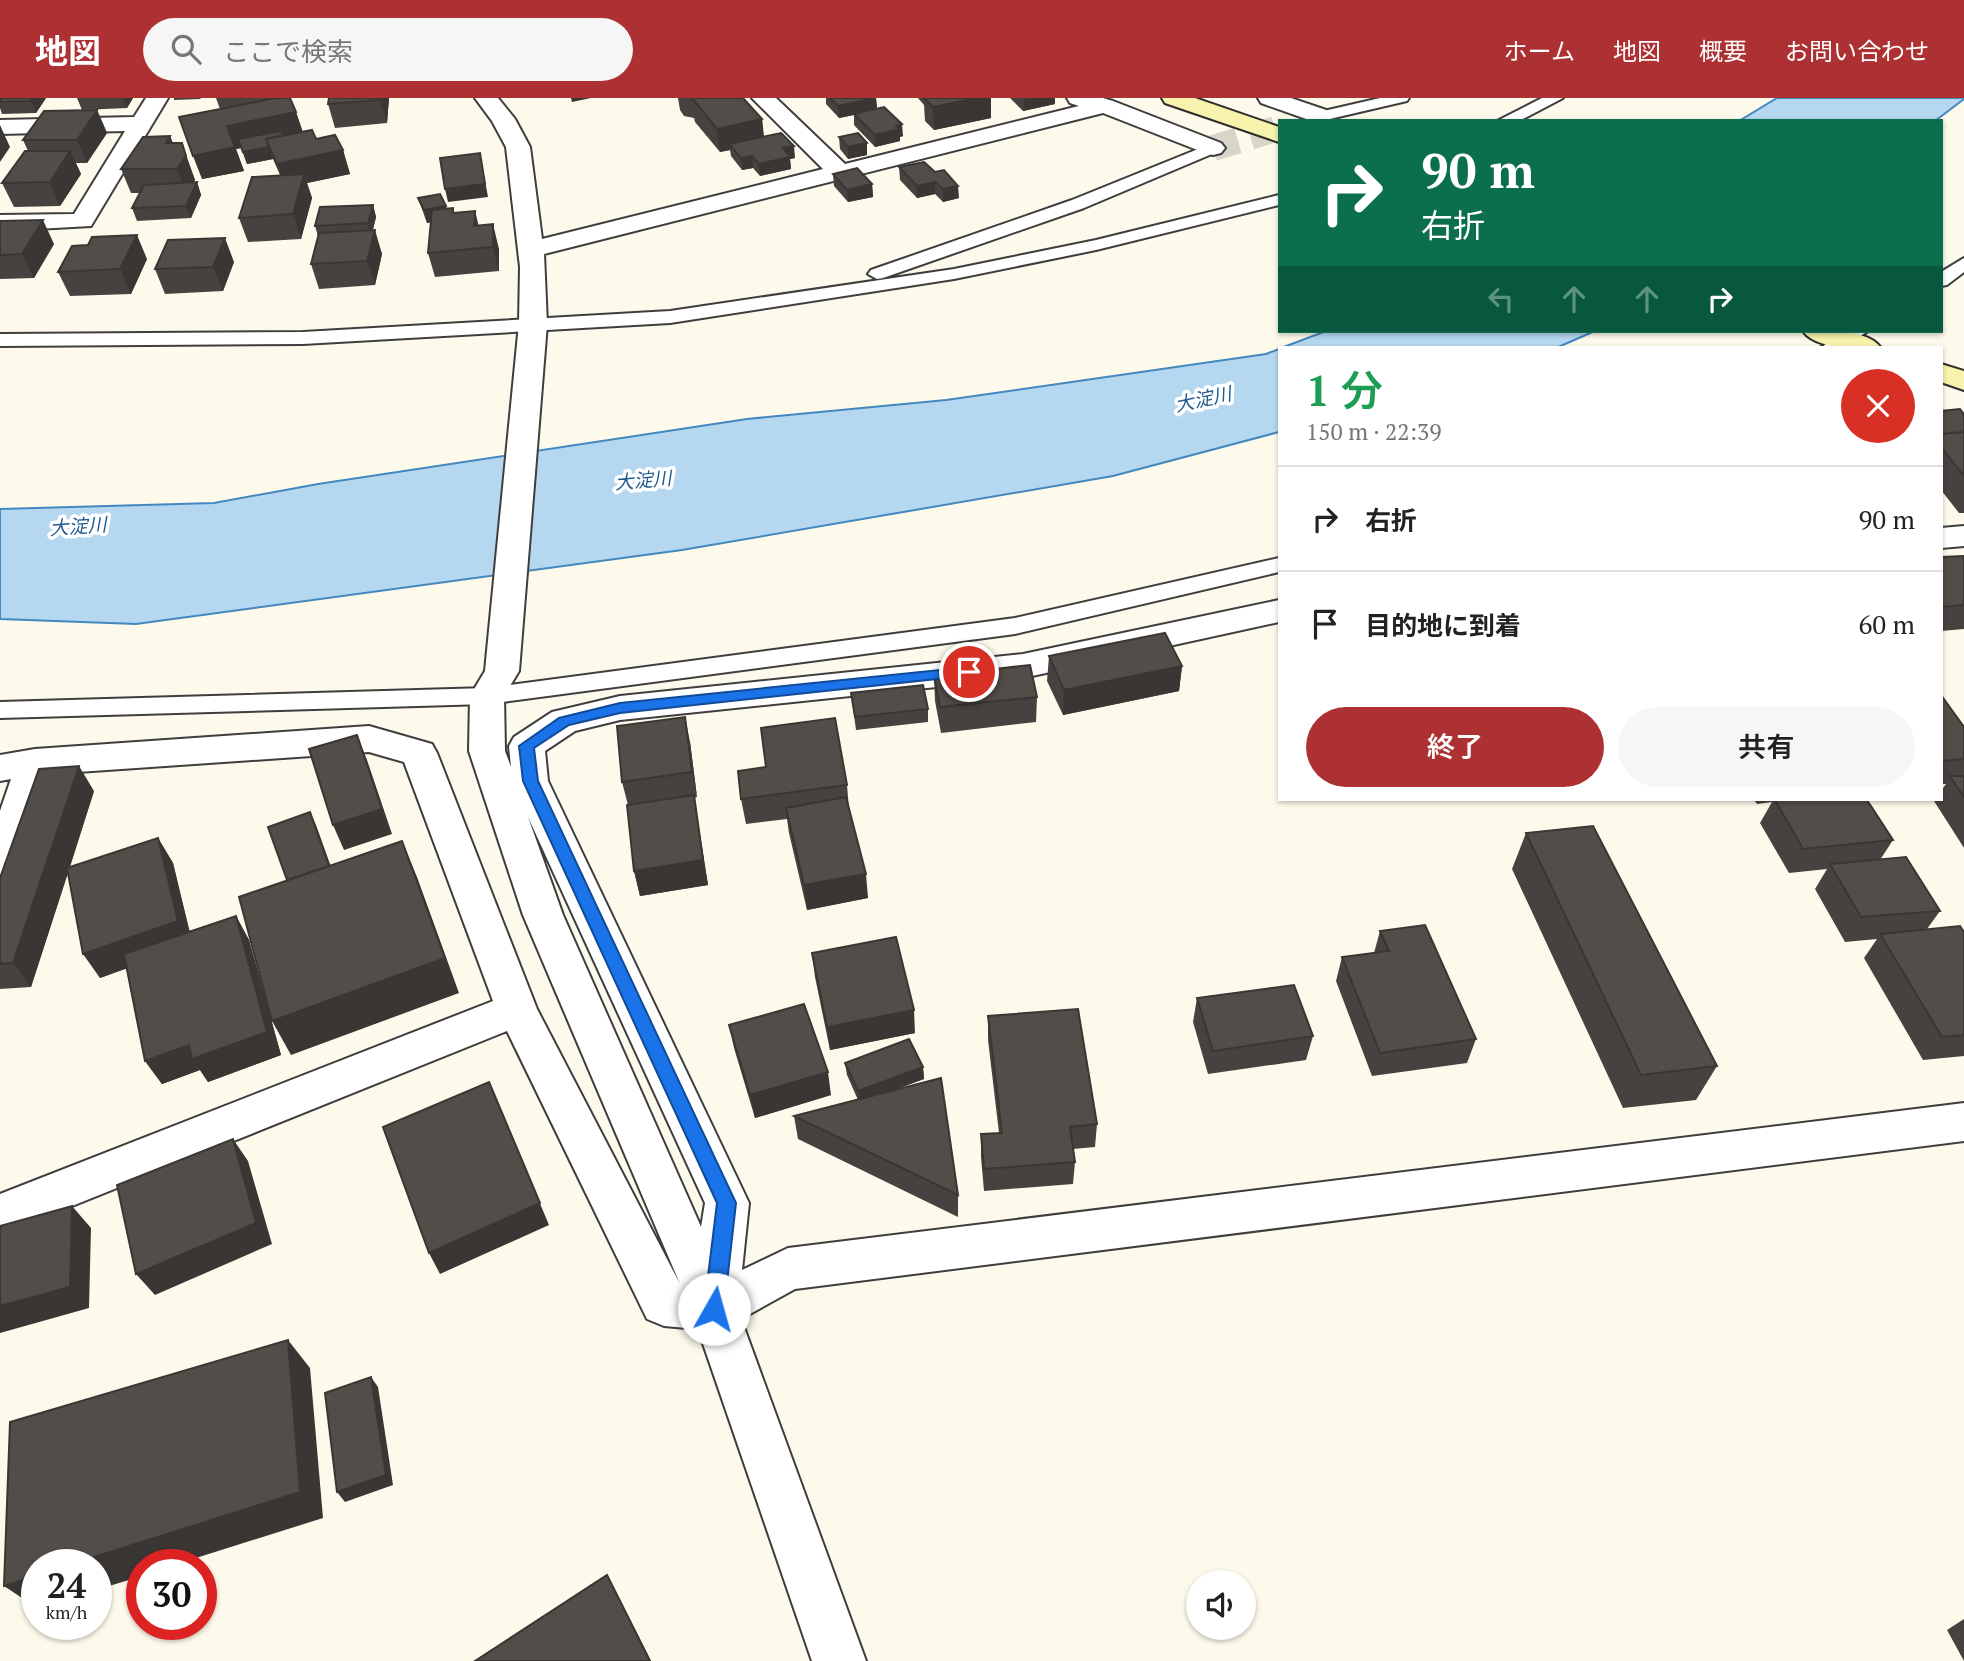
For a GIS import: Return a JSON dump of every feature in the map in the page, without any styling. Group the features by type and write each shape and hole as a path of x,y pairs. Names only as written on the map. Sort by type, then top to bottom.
{"street":[{"path":"0,223 82,221 157,98"},
{"path":"486,98 503,119 518,148 531,250 533,324 488,751 543,915 714,1309 839,1661"},
{"path":"763,98 840,172"},
{"path":"1078,98 1213,148"},
{"path":"1173,98 1278,135"},
{"path":"1269,98 1321,116"},
{"path":"531,250 1105,106"},
{"path":"0,127 141,124"},
{"path":"1823,333 1850,342"},
{"path":"1943,374 1964,381"},
{"path":"1943,538 1964,536"},
{"path":"714,1309 727,1203 530,781 527,746 564,721 620,708 1023,666 1278,611"},
{"path":"0,867 17,765 369,738 419,753 517,1009 664,1304 714,1309 788,1269 1964,1122"},
{"path":"0,1215 517,1009"}],"lane":[{"path":"1321,116 1401,98"},
{"path":"1509,119 1555,98"},
{"path":"804,298 1078,204 1213,148"},
{"path":"0,340 303,338 670,317 954,274 1057,253 1278,200"},
{"path":"1943,279 1964,263"},
{"path":"0,710 495,683 774,660 1014,626 1278,565"}],"water":[{"path":"1777,98 1964,98 1938,119 1742,119"},
{"path":"1321,333 1590,333 1561,346 1286,346"},
{"name":"大淀川","path":"1278,349 1278,432 1113,476 682,550 136,624 0,619 0,509 214,503 318,484 747,419 946,400 1266,354"}],"building":[{"path":"0,98 33,98 31,101 0,102"},
{"path":"276,98 290,98 296,112 227,126 235,147 193,156 179,117"},
{"path":"329,98 380,98 380,100 328,104"},
{"path":"692,98 743,98 762,119 717,129"},
{"path":"830,98 875,98 838,106"},
{"path":"924,98 976,98 933,107"},
{"path":"884,107 902,124 896,126 900,129 875,135 854,114"},
{"path":"97,110 77,140 23,140 44,111"},
{"path":"312,130 316,139 335,135 343,150 277,164 266,139"},
{"path":"281,131 283,135 266,139 269,147 243,152 238,139"},
{"path":"781,133 794,146 783,148 790,157 759,164 752,156 741,158 729,144"},
{"path":"858,133 867,143 848,147 839,137"},
{"path":"170,136 166,143 182,143 186,156 177,169 121,169 143,137"},
{"path":"25,151 70,151 50,182 2,183"},
{"path":"480,153 485,184 445,189 440,158"},
{"path":"924,162 935,172 944,170 958,186 943,189 935,182 917,186 899,167"},
{"path":"857,168 872,184 847,190 833,174"},
{"path":"304,174 293,214 239,218 252,177"},
{"path":"197,182 186,206 132,208 144,185"},
{"path":"440,194 446,206 424,210 418,198"},
{"path":"373,205 368,223 315,226 320,207"},
{"path":"453,208 453,213 475,211 474,226 493,224 493,247 428,253 432,210"},
{"path":"43,220 22,254 0,255 0,221"},
{"path":"375,230 367,261 311,264 319,233"},
{"path":"137,235 120,269 58,272 72,246 88,245 92,237"},
{"path":"225,238 213,267 155,269 168,240"},
{"path":"1960,409 1964,414 1964,432 1943,434 1943,411"},
{"path":"1964,432 1964,476 1943,450 1943,434"},
{"path":"1964,556 1964,605 1943,607 1943,557"},
{"path":"1165,633 1182,666 1064,690 1049,656"},
{"path":"1030,665 1037,697 940,707 934,676"},
{"path":"923,685 928,709 855,717 851,693"},
{"path":"1943,698 1964,727 1964,759 1943,761"},
{"path":"685,717 692,772 622,782 617,726"},
{"path":"835,718 847,785 741,799 738,771 766,767 761,728"},
{"path":"357,735 382,809 333,825 309,749"},
{"path":"79,766 13,963 0,964 0,878 39,769"},
{"path":"1950,776 1964,776 1964,797"},
{"path":"694,795 703,860 634,871 627,805"},
{"path":"846,797 866,874 804,885 786,808"},
{"path":"1776,801 1868,801 1893,840 1803,849"},
{"path":"310,812 329,866 287,880 268,827"},
{"path":"1593,826 1717,1066 1641,1075 1526,833"},
{"path":"158,838 178,921 83,954 67,868"},
{"path":"402,841 445,958 272,1021 239,897"},
{"path":"1906,857 1940,911 1861,917 1830,864"},
{"path":"236,916 267,1032 192,1059 189,1045 145,1061 124,954"},
{"path":"1425,925 1476,1039 1380,1053 1342,957 1389,951 1380,931"},
{"path":"1960,926 1964,932 1964,1035 1942,1037 1880,934"},
{"path":"896,937 914,1010 827,1027 812,953"},
{"path":"1294,985 1313,1036 1213,1051 1197,998"},
{"path":"804,1004 828,1072 750,1095 729,1025"},
{"path":"1078,1009 1097,1124 1070,1127 1075,1162 984,1169 981,1134 1002,1133 988,1016"},
{"path":"909,1039 923,1067 858,1091 845,1063"},
{"path":"941,1078 958,1195 794,1116"},
{"path":"489,1082 540,1203 429,1253 383,1127"},
{"path":"233,1139 256,1223 136,1274 117,1185"},
{"path":"72,1206 70,1287 0,1306 0,1226"},
{"path":"288,1340 300,1492 112,1551 112,1549 21,1549 21,1581 4,1586 10,1422"},
{"path":"371,1377 386,1475 337,1492 325,1393"},
{"path":"607,1575 650,1661 475,1661"}],"tunnel":[{"path":"1213,148 1278,128"}],"route":[{"path":"714,1309 727,1203 530,781 527,746 564,721 620,708 969,672"}]}
